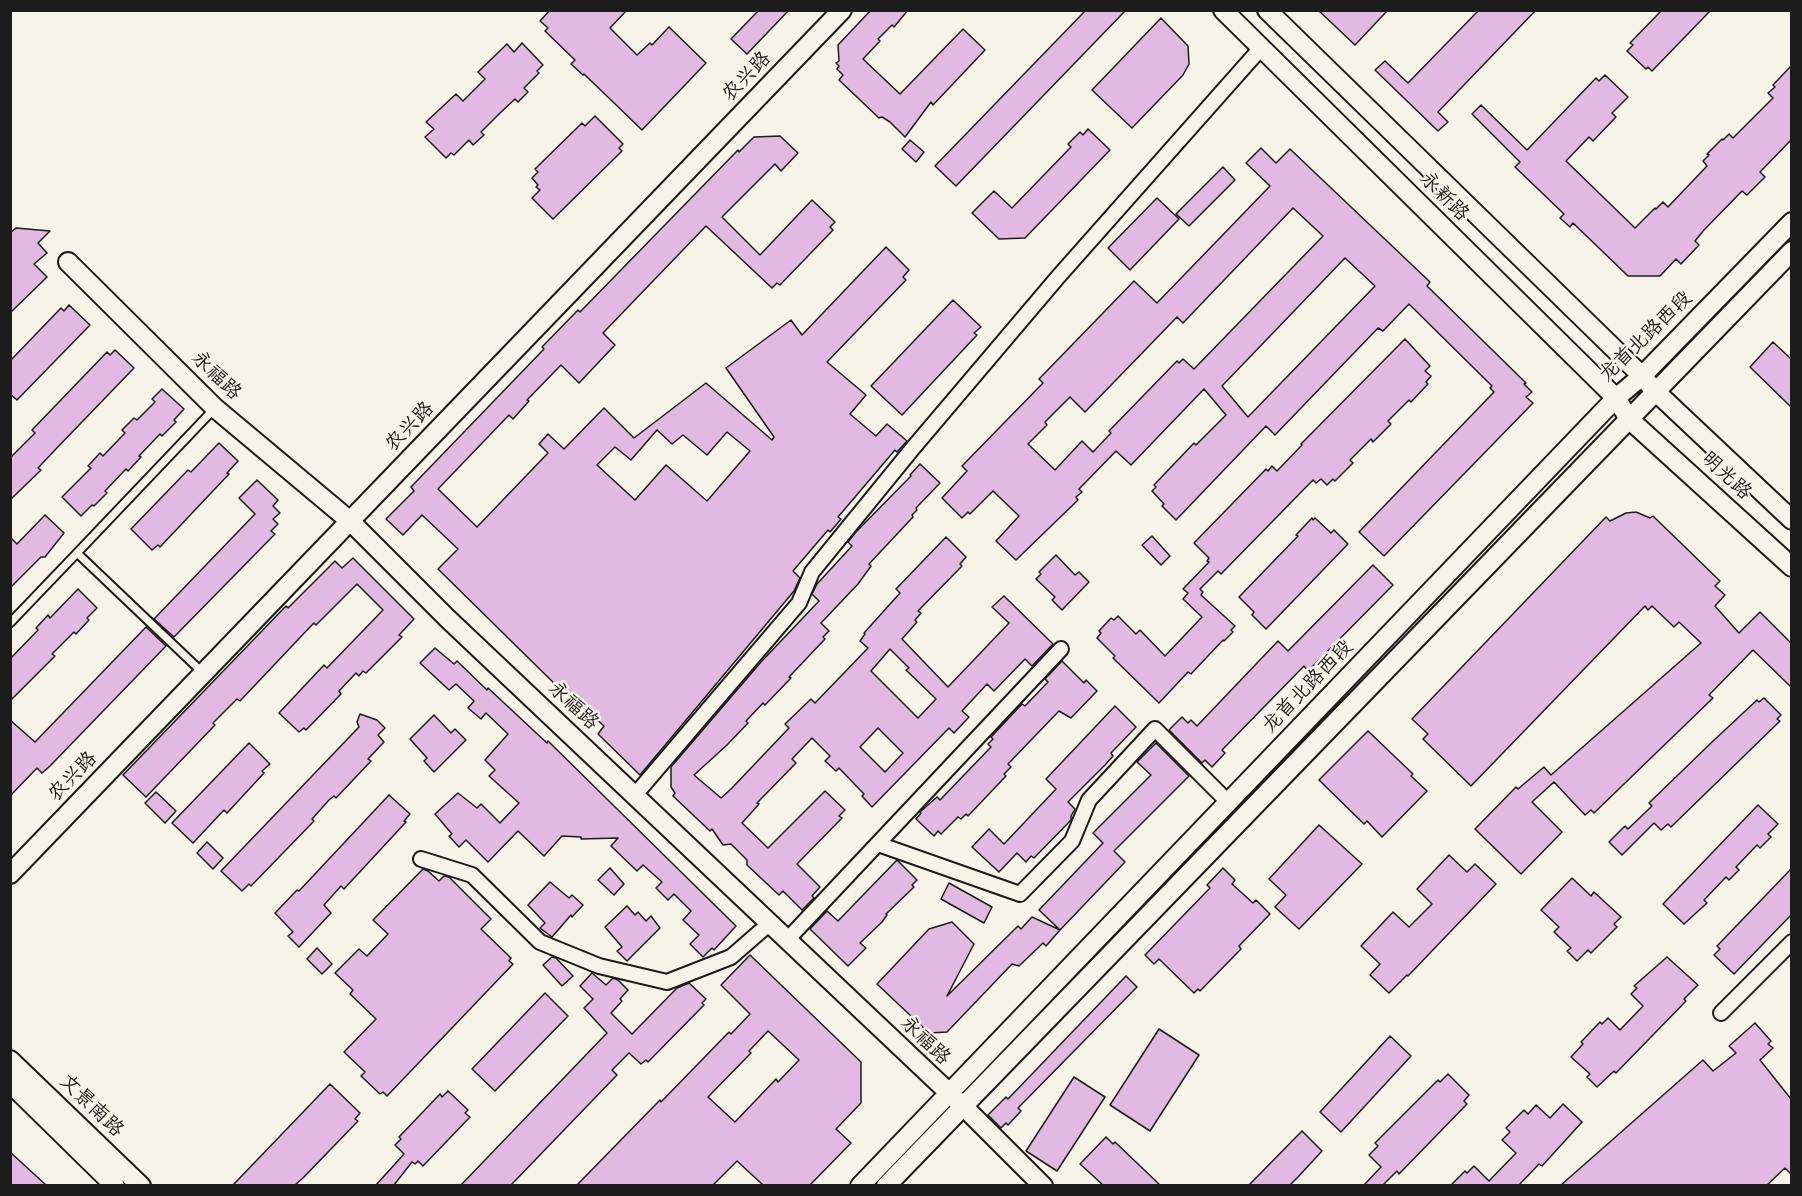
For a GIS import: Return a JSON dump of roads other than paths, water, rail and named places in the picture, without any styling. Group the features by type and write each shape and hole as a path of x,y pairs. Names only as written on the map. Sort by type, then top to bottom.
{"street":[{"name":"农兴路","path":"10,874 842,10"},
{"name":"永新路","path":"1223,10 1616,398 1629,419"},
{"name":"永新路","path":"1267,10 1655,391"},
{"path":"635,795 799,603 812,572 913,448 1058,277 1261,48"},
{"name":"龙首北路西段","path":"860,1185 1616,398 1642,376 1791,222"},
{"path":"886,1185 1791,251"},
{"name":"永福路","path":"68,262 215,408 350,521 448,619 963,1106 1043,1185"},
{"name":"明光路","path":"1655,391 1791,520"},
{"name":"明光路","path":"1629,419 1791,567"},
{"path":"787,940 1061,649"},
{"path":"878,844 1020,894 1072,841 1089,800 1155,729 1228,802"},
{"path":"421,859 472,875 540,942 599,966 667,982 731,957 770,923"},
{"path":"1721,1013 1791,942"},
{"name":"文景南路","path":"10,1059 141,1185"},
{"name":"文景南路","path":"10,1083 115,1185"}],"lane":[{"path":"10,623 215,408"},
{"path":"77,553 204,674"}]}
